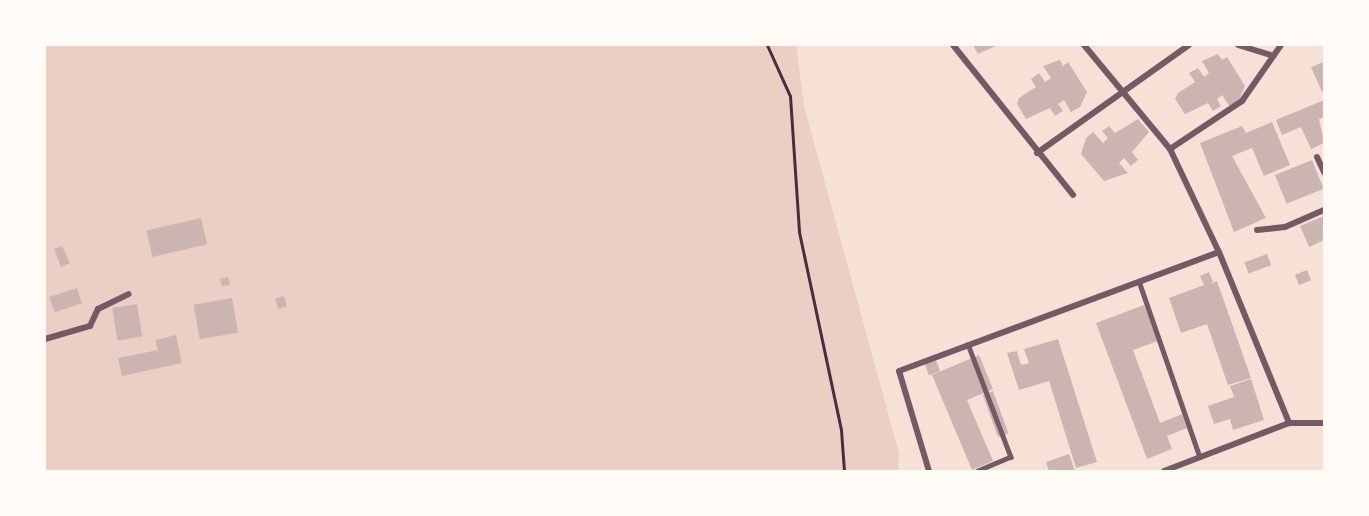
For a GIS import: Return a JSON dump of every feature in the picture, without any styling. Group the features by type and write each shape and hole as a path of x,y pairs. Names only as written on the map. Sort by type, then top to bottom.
{"street":[{"path":"953,45 1037,153 1073,195"},
{"path":"1084,45 1123,95 1170,149 1219,252 1289,423"},
{"path":"1037,153 1123,95 1189,45"},
{"path":"1238,45 1273,56"},
{"path":"1170,149 1242,101 1281,45"},
{"path":"1317,157 1324,172"},
{"path":"1257,230 1285,226 1324,210"},
{"path":"929,471 898,375 905,367 1219,252"},
{"path":"45,339 90,326 98,309 129,294"},
{"path":"1164,471 1289,423 1324,423"}],"lane":[{"path":"1139,281 1200,457"},
{"path":"969,344 1011,457 980,470"}],"path":[{"path":"767,45 790,96 799,232 841,430 844,471"}],"shaded area":[{"path":"45,45 796,45 804,106 899,453 898,471 45,471"}],"building":[{"path":"973,45 998,45 978,54"},
{"path":"1218,54 1222,60 1227,57 1245,86 1238,102 1230,107 1222,95 1217,99 1221,106 1213,111 1208,103 1185,114 1175,99 1178,93 1195,82 1189,73 1198,68 1204,77 1209,73 1202,61"},
{"path":"1060,60 1063,66 1068,62 1087,92 1080,107 1071,112 1064,100 1058,104 1063,111 1055,116 1050,108 1026,119 1017,104 1019,98 1036,87 1031,79 1039,73 1045,82 1051,78 1043,66"},
{"path":"1324,62 1324,91 1322,92 1311,67"},
{"path":"1324,100 1324,117 1319,119 1324,143 1311,149 1301,127 1282,135 1276,120"},
{"path":"1138,119 1149,132 1132,152 1138,160 1131,166 1124,158 1119,163 1128,173 1104,181 1081,154 1086,138 1093,132 1103,143 1108,138 1102,131 1109,126 1115,133"},
{"path":"1272,122 1290,165 1264,176 1252,148 1232,156 1266,218 1234,232 1200,143 1242,126 1246,133"},
{"path":"1312,160 1324,189 1287,204 1275,175"},
{"path":"1324,216 1324,240 1309,247 1300,226"},
{"path":"201,218 207,244 153,257 146,231"},
{"path":"62,246 70,263 61,267 54,249"},
{"path":"1267,254 1271,265 1249,273 1244,262"},
{"path":"1307,270 1311,280 1299,285 1295,275"},
{"path":"1209,272 1213,282 1207,285 1217,281 1251,378 1228,385 1207,324 1181,333 1169,298 1204,285 1200,276"},
{"path":"228,277 230,285 222,286 220,279"},
{"path":"77,288 82,303 54,312 49,297"},
{"path":"284,296 287,307 278,309 275,298"},
{"path":"232,298 238,332 200,339 194,305"},
{"path":"137,304 142,337 117,341 112,308"},
{"path":"1144,305 1158,341 1133,350 1160,423 1182,414 1187,428 1167,436 1172,449 1147,459 1096,323"},
{"path":"176,335 182,363 122,376 118,358 158,350 155,340"},
{"path":"1058,339 1097,462 1076,468 1049,381 1019,390 1007,353 1017,351 1021,365 1029,363 1024,349"},
{"path":"979,355 993,389 967,400 993,461 972,470 932,375"},
{"path":"936,360 940,371 929,375 925,364"},
{"path":"1251,379 1264,420 1233,430 1230,419 1214,424 1208,406 1234,397 1230,386"},
{"path":"993,391 1008,433 998,437 983,395"},
{"path":"1069,454 1075,471 1049,471 1046,462"}]}
